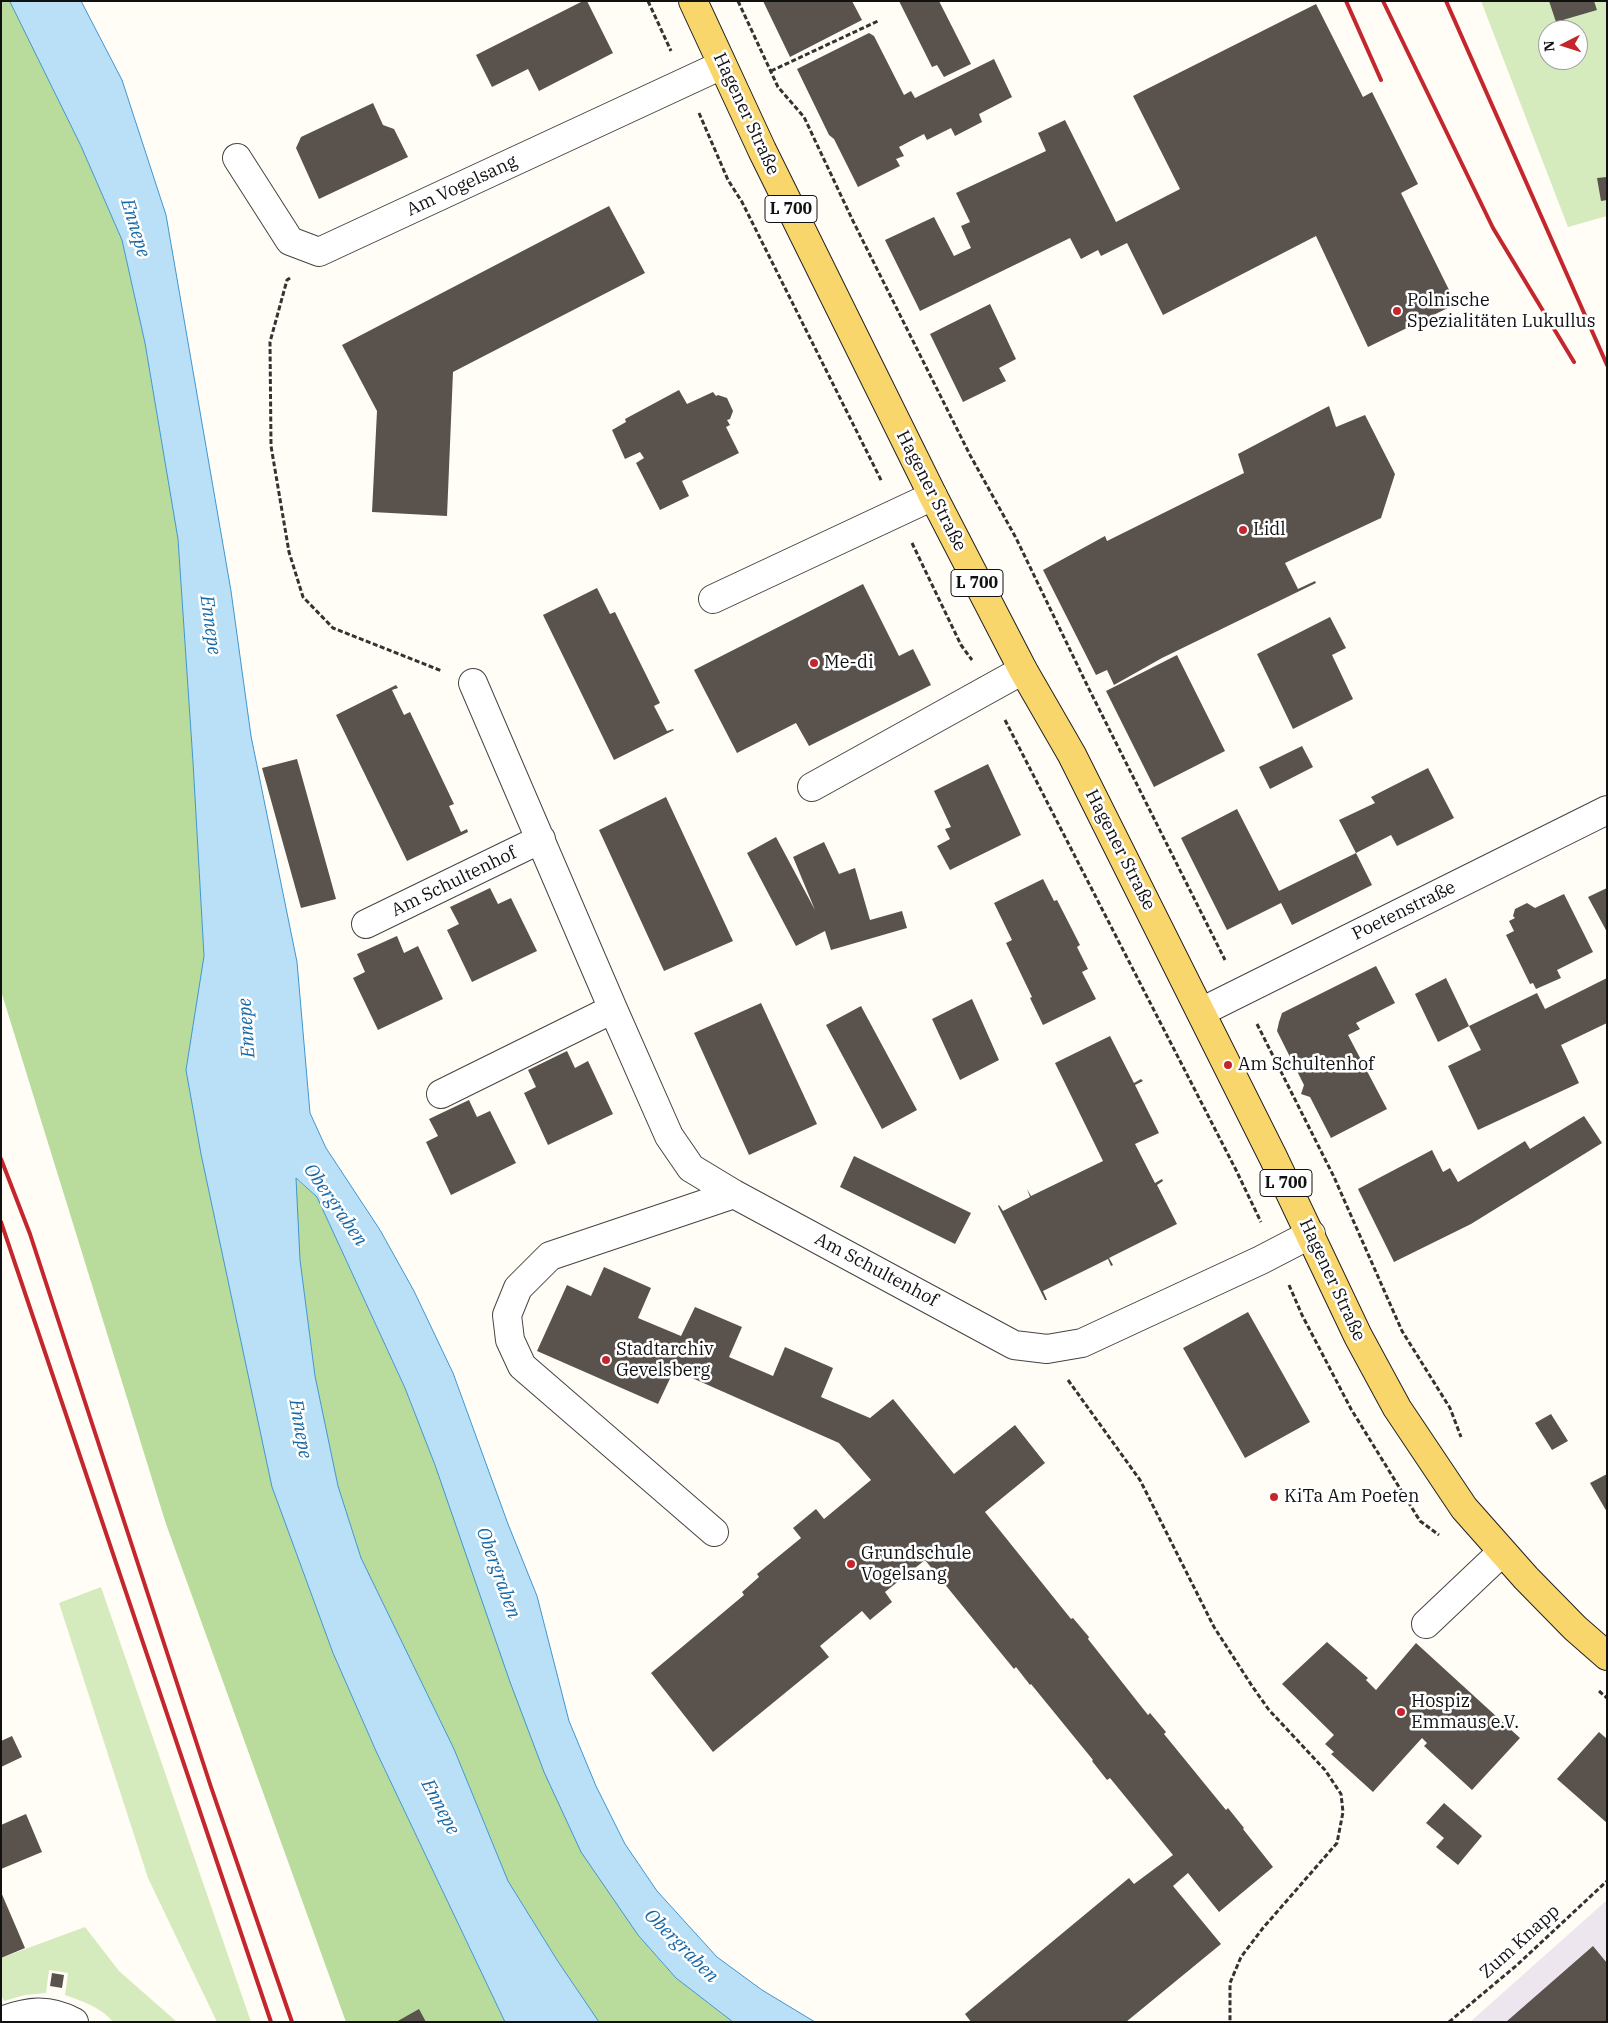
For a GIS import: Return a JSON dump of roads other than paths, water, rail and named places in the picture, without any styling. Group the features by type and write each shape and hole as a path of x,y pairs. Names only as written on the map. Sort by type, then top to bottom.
{"main road":[{"name":"Hagener Straße","path":"693,1 762,150 933,496 1023,670 1072,755 1201,1012 1358,1336 1397,1408 1464,1508 1502,1552 1575,1628 1607,1656"}],"street":[{"name":"Am Vogelsang","path":"237,158 290,241 319,252 722,65"},
{"path":"713,599 933,496"},
{"path":"812,787 1023,670"},
{"name":"Am Schultenhof","path":"473,683 669,1136 692,1168 734,1194 1014,1345 1047,1349 1082,1343 1268,1257 1310,1234"},
{"name":"Poetenstraße","path":"1201,1012 1607,810"},
{"name":"Am Schultenhof","path":"366,924 541,839"},
{"path":"441,1094 613,1009"},
{"path":"714,1532 522,1366 510,1340 507,1315 518,1288 550,1256 734,1194"},
{"path":"1426,1624 1502,1552"},
{"path":"1,2021 24,2013 48,2012 74,2022"}],"water":[{"path":"10,1 81,1 122,80 166,215 231,591 251,736 297,962 310,1113 326,1148 380,1230 414,1291 453,1373 508,1524 537,1596 569,1721 596,1786 625,1844 657,1891 717,1957 762,1990 815,2022 733,2022 676,1978 638,1935 581,1852 544,1772 510,1682 435,1465 405,1388 317,1197 296,1178 300,1260 315,1376 338,1486 361,1558 454,1749 508,1881 557,1960 599,2022 505,2022 376,1751 333,1653 272,1487 201,1154 186,1070 204,956 178,539 145,343 122,240 81,146"}],"railway":[{"path":"1346,1 1381,80"},
{"path":"1383,1 1493,228 1574,362"},
{"path":"1446,1 1607,365"},
{"path":"1,1159 30,1234 211,1787 292,2022"},
{"path":"1,1222 271,2022"}],"place":[{"name":"Polnische Spezialitäten Lukullus","path":"1397,311"},
{"name":"Lidl","path":"1243,530"},
{"name":"Me-di","path":"814,663"},
{"name":"Am Schultenhof","path":"1228,1065"},
{"name":"Stadtarchiv Gevelsberg","path":"606,1360"},
{"name":"KiTa Am Poeten","path":"1274,1497"},
{"name":"Grundschule Vogelsang","path":"851,1564"},
{"name":"Hospiz Emmaus e.V.","path":"1401,1712"}],"water label":[{"name":"Ennepe","path":"135,228"},
{"name":"Ennepe","path":"210,625"},
{"name":"Ennepe","path":"247,1028"},
{"name":"Obergraben","path":"335,1205"},
{"name":"Ennepe","path":"300,1429"},
{"name":"Obergraben","path":"498,1573"},
{"name":"Ennepe","path":"440,1807"},
{"name":"Obergraben","path":"681,1946"}]}
